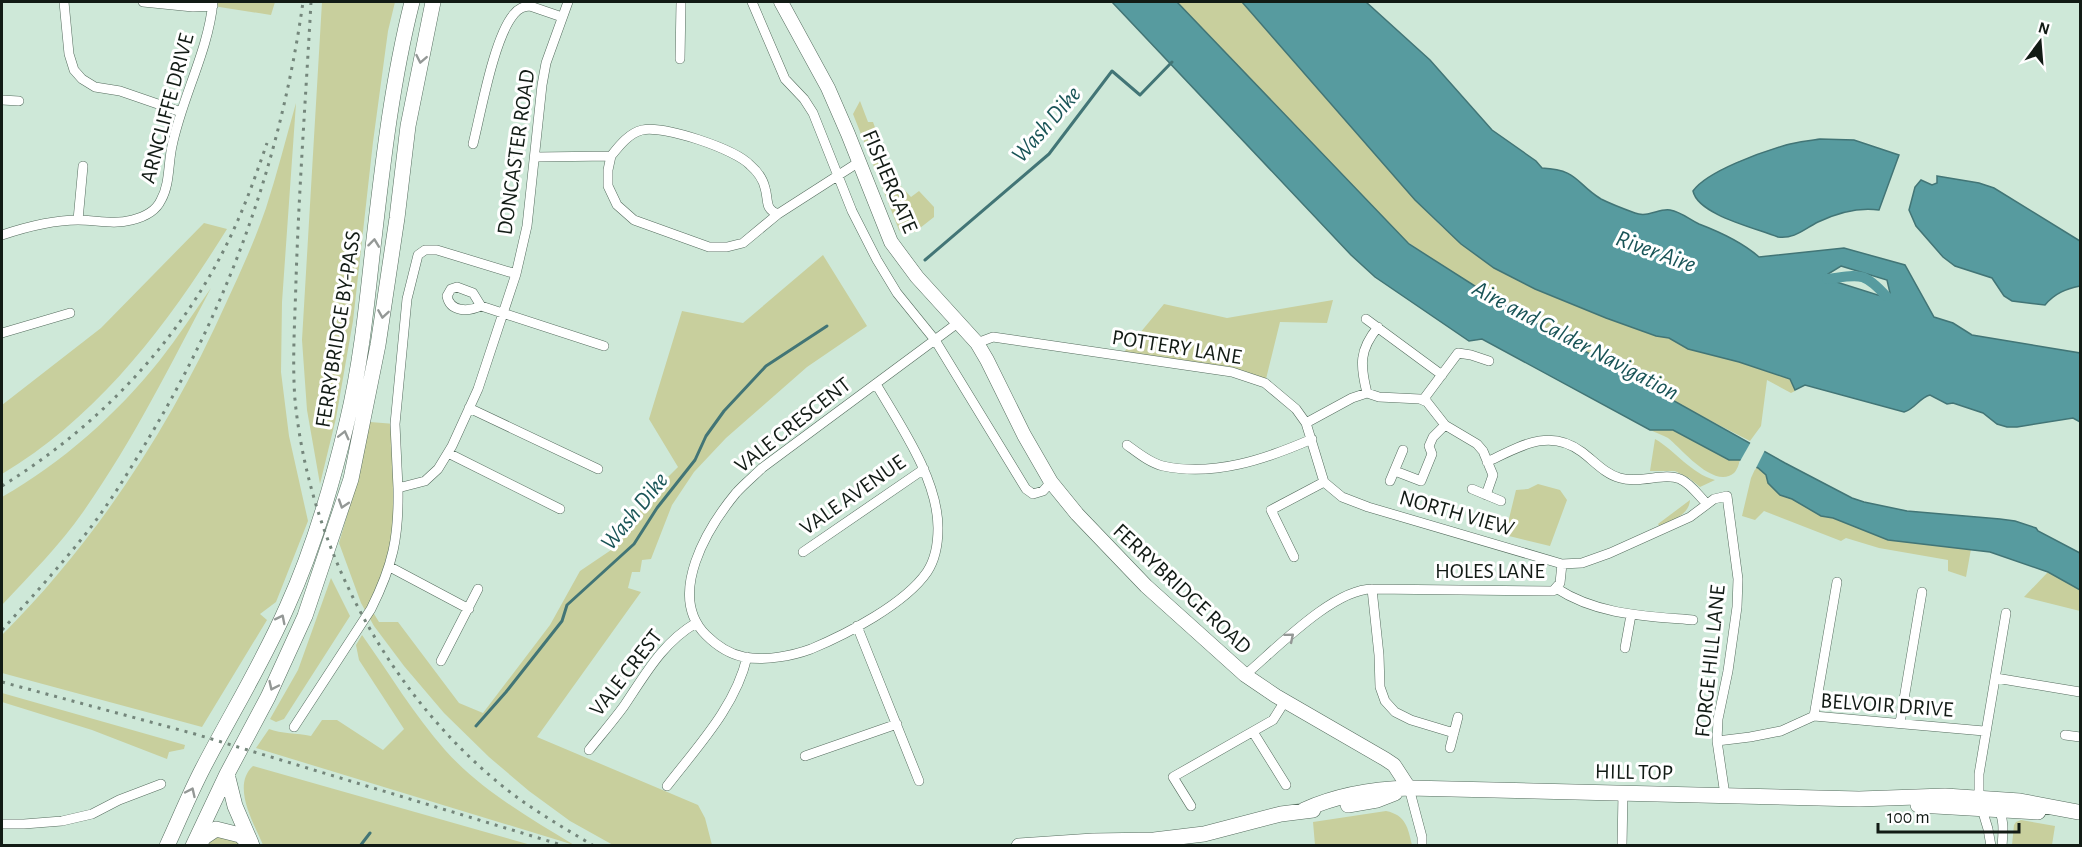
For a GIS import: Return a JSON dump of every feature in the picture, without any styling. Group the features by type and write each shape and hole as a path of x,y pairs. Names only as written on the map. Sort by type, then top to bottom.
{"main road":[{"name":"FERRYBRIDGE BY-PASS","path":"167,846 202,770 247,688 287,607 315,535 334,474 348,419 363,339 388,130 401,45 412,2"},
{"name":"FERRYBRIDGE BY-PASS","path":"193,846 306,616 351,479 378,345 408,126 433,2"},
{"name":"FISHERGATE","path":"781,2 825,82 860,162 891,242 917,278 960,322 987,360"},
{"name":"FERRYBRIDGE ROAD","path":"987,360 1024,435 1051,482 1077,514 1146,586 1245,675 1394,765 1408,788"},
{"path":"227,774 235,806 251,844"},
{"path":"1019,846 1154,840 1204,834 1281,814 1377,800 1408,788"},
{"name":"HILL TOP","path":"1408,788 1859,798 1938,796 1984,803 2020,801 2079,812"},
{"name":"HILL TOP","path":"1984,803 2001,811 2079,812"},
{"path":"198,846 204,837 216,829 240,835 251,844"}],"street":[{"path":"64,2 69,54 74,70 82,79 95,87 120,91 181,112"},
{"path":"143,2 193,7 213,4"},
{"name":"DONCASTER ROAD","path":"516,274 437,250 424,250 418,255 407,299 395,424 398,488 425,481 438,470 478,389 516,274 527,226 546,63 568,2"},
{"path":"680,59 681,2"},
{"name":"FISHERGATE","path":"752,2 785,80 804,99 813,113 852,211 897,293 935,340 1026,489 1033,494 1043,491 1051,482"},
{"name":"ARNCLIFFE DRIVE","path":"2,235 45,223 78,220 105,223 130,221 149,214 161,202 167,185 171,147 207,33 213,4"},
{"path":"473,144 501,36 513,14 524,6 530,6 562,17"},
{"path":"2,100 19,101"},
{"path":"778,214 767,207 765,189 759,174 749,163 736,155 672,132 663,129 641,130 621,143 611,156 608,186 617,205 634,220 709,247 727,247 743,243 778,214 860,162"},
{"path":"536,158 611,156"},
{"path":"78,220 83,166"},
{"path":"758,230 766,199"},
{"path":"481,306 604,346"},
{"path":"2,333 70,313"},
{"path":"1366,319 1442,375"},
{"name":"VALE CRESCENT","path":"876,384 924,469 936,507 938,528 935,551 929,570 914,588 891,607 810,650 779,657 747,657 736,655 719,647 696,623 690,602 689,585 702,544 737,492 762,468 960,322"},
{"path":"1367,393 1362,356 1366,340 1378,327"},
{"name":"POTTERY LANE","path":"977,343 993,337 1232,372 1265,383 1296,409 1306,423 1324,482"},
{"path":"1423,400 1458,353 1489,361"},
{"path":"1306,423 1352,398 1367,393 1378,397 1423,400 1445,425 1477,444 1493,475 1486,495"},
{"path":"469,408 598,469"},
{"path":"1395,471 1420,481 1432,454 1429,446 1445,425"},
{"path":"1128,445 1142,456 1163,466 1202,468 1252,462 1273,456 1312,439"},
{"path":"1487,462 1533,441 1551,440 1580,450 1619,478 1641,481 1674,477 1682,479 1707,504"},
{"path":"1390,481 1403,450"},
{"path":"448,453 560,509"},
{"name":"VALE AVENUE","path":"804,552 924,469"},
{"path":"1294,557 1271,510 1324,482"},
{"name":"NORTH VIEW","path":"1324,482 1342,497 1368,507 1562,564"},
{"path":"294,727 371,609 390,567 399,518 398,488"},
{"path":"1472,489 1501,501"},
{"name":"HOLES LANE","path":"1245,675 1318,613 1354,591 1372,589 1553,591 1560,583 1562,564 1582,563 1610,553 1690,517 1707,504 1727,496"},
{"name":"FORGE HILL LANE","path":"1725,795 1717,741 1718,719 1728,671 1737,607 1738,579 1727,496"},
{"path":"390,567 469,609"},
{"path":"1814,716 1837,582"},
{"path":"1556,588 1568,596 1630,615 1693,621"},
{"path":"441,661 478,589"},
{"path":"1372,589 1380,687 1385,701 1395,712 1411,720 1454,733"},
{"path":"1900,723 1922,592"},
{"path":"1991,846 1979,774 1984,731 1996,678 2006,613"},
{"path":"1625,648 1630,615"},
{"name":"VALE CREST","path":"589,750 624,706 647,669 685,630 696,623"},
{"path":"857,626 919,781"},
{"path":"667,786 708,733 736,690 747,657"},
{"path":"1996,678 2080,692"},
{"path":"1191,806 1173,777 1273,720 1285,701"},
{"name":"BELVOIR DRIVE","path":"1717,741 1781,731 1814,716 1984,731"},
{"path":"1450,748 1458,717"},
{"path":"805,756 897,724"},
{"path":"1253,732 1286,785"},
{"path":"2065,735 2080,737"},
{"path":"2,824 72,819 92,814 119,800 161,784"},
{"path":"1408,788 1420,827 1422,846"},
{"path":"1622,846 1623,793"},
{"path":"2001,811 2002,846"}],"green space":[{"path":"213,2 275,2 271,15 213,6"},
{"path":"322,2 395,2 388,31 373,142 353,321 336,418 320,484 307,410 302,340"},
{"path":"1176,2 1242,2 1415,200 1442,227 1494,268 1537,290 1606,318 1656,336 1669,338 1688,349 1739,362 1790,379 1795,391 1791,393 1767,380 1761,426 1750,441 1631,378 1450,271 1389,227"},
{"path":"860,101 868,122 873,122 880,141 874,148 884,168 911,197 919,191 934,207 934,217 915,232 902,233 899,230 853,114"},
{"path":"296,103 282,302 281,372 289,436 308,521 276,602 260,614 267,620 202,727 2,673 2,635 70,560 101,520 130,478 182,392 243,267 262,220"},
{"path":"204,223 227,229 181,299 155,333 129,365 70,425 37,451 2,474 2,405 101,328"},
{"path":"823,255 867,326 807,367 726,438 694,472 672,505 651,559 642,560 640,572 632,572 628,588 641,592 537,737 698,805 705,818 712,845 613,845 570,821 529,791 489,757 444,713 374,626 361,603 339,543 357,481 370,422 395,424 395,549 371,609 379,622 398,622 459,703 483,713 550,625 580,571 617,546 651,494 678,467 649,419 682,311 743,323"},
{"path":"211,288 151,402 101,485 65,536 2,605 2,497 67,453 126,399 160,360"},
{"path":"1333,300 1327,323 1280,322 1265,383 1232,372 1120,357 1164,304 1227,318"},
{"path":"1650,430 1673,430 1729,460 1740,460 1738,467 1734,473 1726,477 1717,476 1698,466 1668,438"},
{"path":"1655,439 1698,472 1715,480 1700,487 1675,471 1650,471"},
{"path":"1756,467 1766,475 1769,483 1780,495 1792,499 1821,516 1833,518 1888,540 1971,549 1966,577 1948,571 1948,560 1879,548 1846,538 1841,541 1764,511 1755,520 1742,516"},
{"path":"1538,484 1560,490 1567,500 1550,546 1505,535 1516,490 1528,489"},
{"path":"1690,500 1683,514 1659,526 1658,524"},
{"path":"2048,572 2080,590 2080,611 2024,597"},
{"path":"331,578 350,616 284,719 276,722 270,719 298,670"},
{"path":"362,635 423,723 459,764 506,802 574,845 256,748 269,729 311,736 322,720 337,720 383,750 404,729 359,660 356,645"},
{"path":"2,693 185,745 184,749 169,752 167,759 92,730 2,702"},
{"path":"253,766 531,845 263,845 250,816 244,794 247,774"},
{"path":"1386,811 1402,819 1412,845 1315,845 1313,822"},
{"path":"2021,820 2055,826 2052,845 2012,845 2014,825"},
{"path":"222,834 244,846 203,846 210,838"}],"water":[{"path":"1112,2 1177,2 1409,244 1489,295 1785,463 1852,498 1907,511 2000,519 2036,528 2080,553 2080,590 2048,572 1990,552 1888,540 1833,518 1821,516 1792,499 1780,495 1758,468 1740,460 1729,460 1673,430 1650,430 1482,339 1469,341 1375,277 1351,255"},
{"name":"River Aire","path":"1242,2 1366,2 1430,60 1492,130 1536,161 1542,168 1570,174 1601,199 1622,208 1640,214 1674,211 1730,238 1759,257 1844,248 1905,265 1934,317 1953,323 1972,335 2080,353 2080,422 2073,418 2007,427 1997,424 1983,413 1953,403 1947,404 1930,395 1904,412 1805,385 1795,390 1790,379 1739,362 1688,349 1669,338 1656,336 1606,318 1535,289 1494,268 1461,244 1415,200","holes":["1841,266 1887,280 1890,293 1884,297 1827,279 1828,274"]},
{"path":"1820,139 1854,140 1899,155 1879,210 1863,209 1840,213 1794,235 1778,237 1716,214 1697,199 1693,191 1710,176 1750,157 1786,145"},
{"path":"1937,176 1979,183 1994,188 2080,241 2080,286 2061,292 2045,305 2012,301 2004,296 1992,278 1955,266 1943,257 1916,226 1909,210 1915,187 1921,180 1932,185 1937,183"}],"pier":[{"path":"1752,440 1766,448 1755,470 1739,463"}],"waterway":[{"name":"Wash Dike","path":"925,260 1049,154 1112,71 1140,95 1172,62"},
{"path":"1827,279 1860,277 1872,282 1886,296"},
{"name":"Wash Dike","path":"476,726 562,621 567,605 634,544 657,508 695,460 706,436 724,411 766,366 827,326"},
{"name":"Wash Dike","path":"360,846 370,833"}],"railway":[{"path":"2,630 67,556 105,508 150,436 205,333 249,226 266,172 281,116 303,2"},
{"path":"311,2 299,210 294,370 295,400 303,454 317,506 335,558 358,608 386,656 418,701 454,742 494,779 530,806 594,846"},
{"path":"2,486 39,461 109,403 169,336 195,300 218,261 242,211 267,143"},
{"path":"2,682 195,734 565,846"}],"water label":[{"name":"Aire and Calder Navigation","path":"1576,340"}]}
